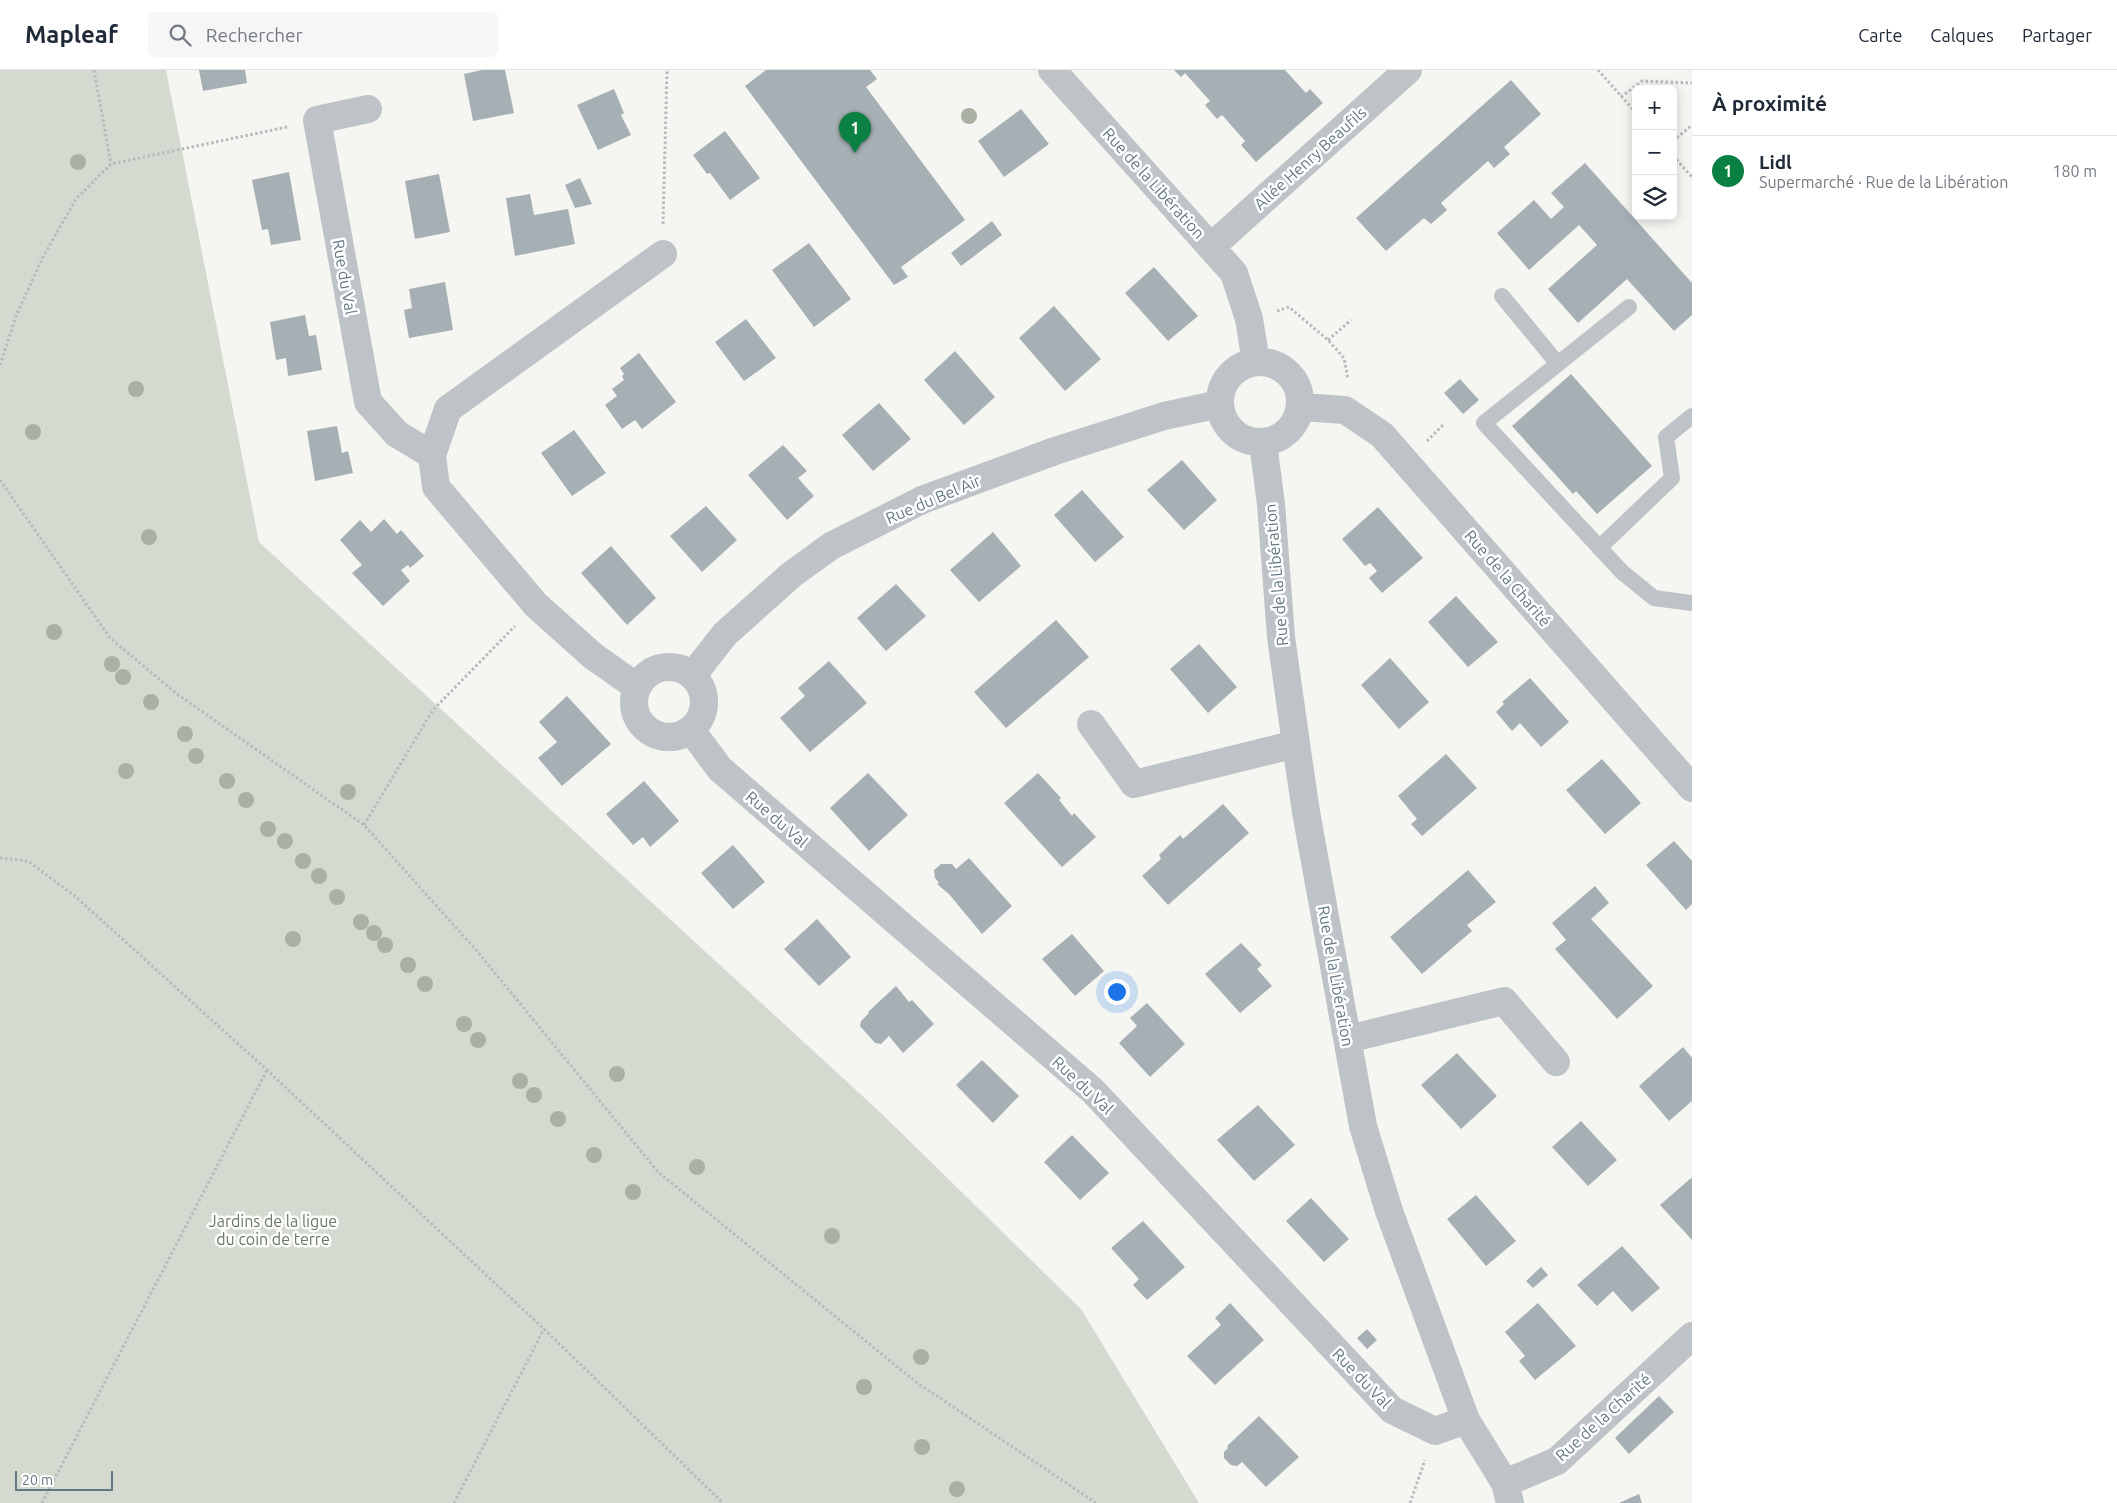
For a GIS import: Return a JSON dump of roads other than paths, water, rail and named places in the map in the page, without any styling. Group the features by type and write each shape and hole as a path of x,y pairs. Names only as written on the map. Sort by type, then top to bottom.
{"street":[{"name":"Rue de la Libération","path":"1052,70 1234,272 1249,319 1256,362"},
{"name":"Allée Henry Beaufils","path":"1211,247 1408,70"},
{"name":"Rue du Val","path":"368,109 317,120 368,402 397,434 432,455"},
{"path":"637,687 593,656 536,604 436,487 432,455 448,408 663,254"},
{"path":"1256,362 1268,362 1279,366 1289,374 1296,384 1300,395 1301,408 1296,421 1288,432 1277,440 1263,443 1250,442 1229,428 1222,416 1220,404 1221,392 1226,381 1244,365 1256,362"},
{"name":"Rue du Bel Air","path":"692,676 725,634 791,574 839,542 922,500 1055,451 1164,416 1220,404"},
{"name":"Rue de la Charité","path":"1301,408 1345,410 1382,435 1692,788"},
{"name":"Rue de la Libération","path":"1263,443 1271,504 1280,637 1306,812 1363,1126 1389,1211 1466,1420 1507,1493"},
{"path":"662,668 683,670 692,676 703,693 704,703 703,713 691,730 680,736 669,738 657,736 647,730 639,721 634,710 634,698 637,687 652,671 662,668"},
{"path":"1091,724 1134,784 1296,744"},
{"name":"Rue du Val","path":"691,730 720,770 1093,1091 1392,1410 1435,1431 1466,1420"},
{"path":"1348,1039 1504,1001 1556,1062"},
{"name":"Rue de la Charité","path":"1507,1493 1557,1461 1692,1336"}],"lane":[{"path":"1502,296 1558,364"},
{"path":"1629,307 1484,423 1622,572 1654,598 1692,603"},
{"path":"1599,548 1672,478 1666,437 1692,416"}],"place":[{"name":"Lidl","path":"855,153"}],"park label":[{"name":"Jardins de la ligue du coin de terre","path":"273,1230"}]}
